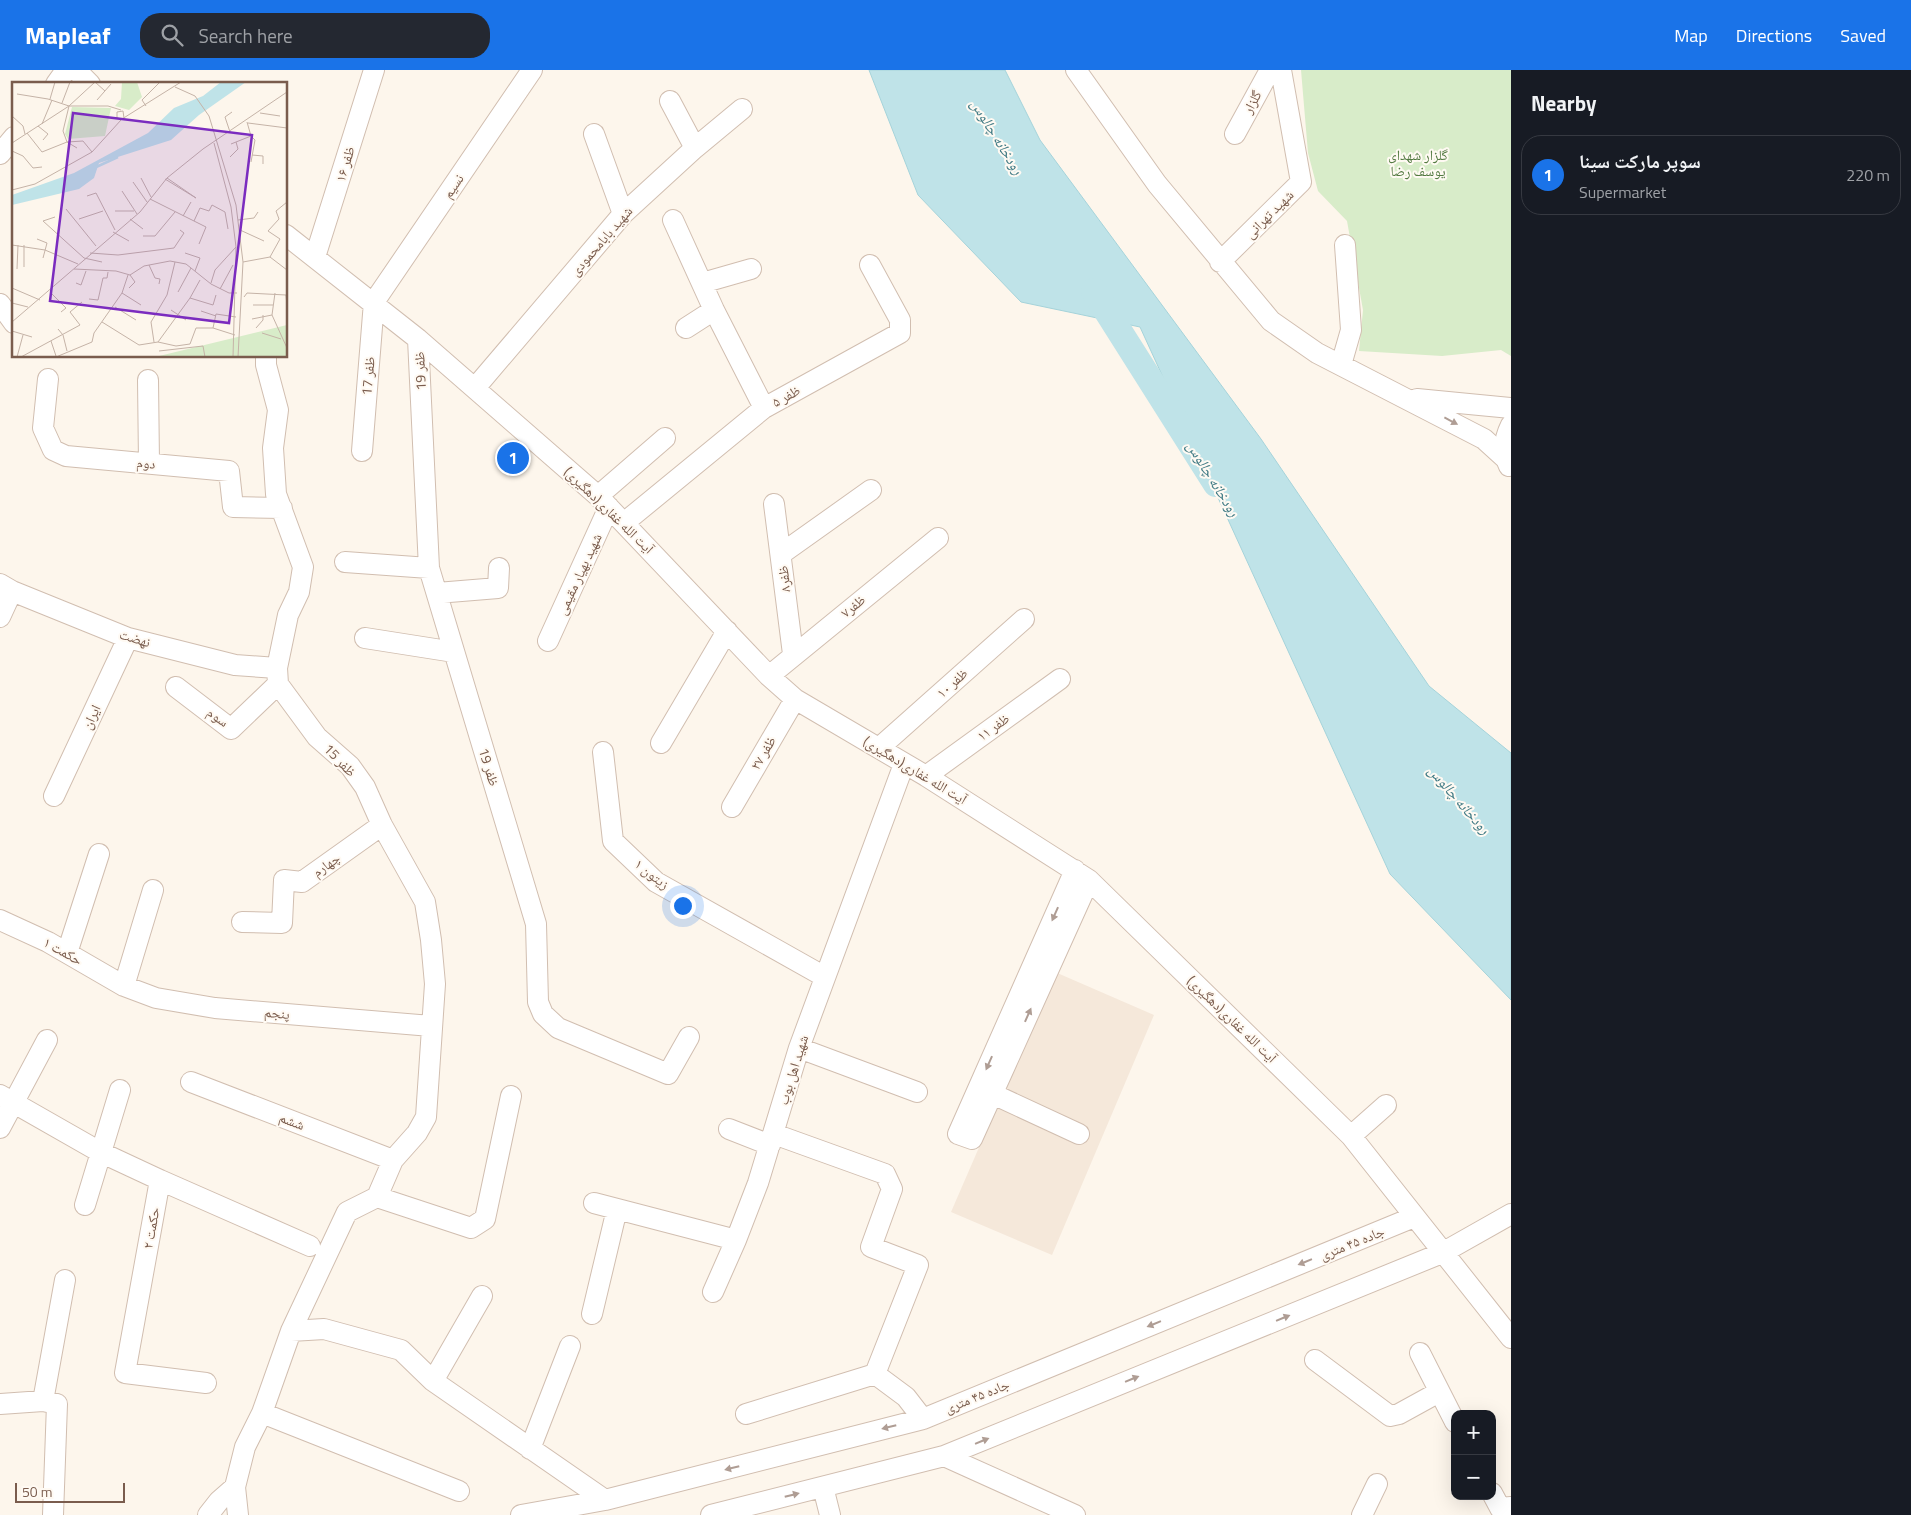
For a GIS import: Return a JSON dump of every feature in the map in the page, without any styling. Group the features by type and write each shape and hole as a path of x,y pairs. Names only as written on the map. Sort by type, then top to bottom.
{"street":[{"path":"57,82 66,70"},
{"path":"76,70 88,82"},
{"path":"91,82 99,70"},
{"name":"ظفر ۱۶","path":"315,258 374,70"},
{"name":"نسیم","path":"374,302 532,70"},
{"path":"1076,70 1156,184 1271,320 1317,353 1484,438 1508,464"},
{"name":"گلزار","path":"1235,134 1270,70"},
{"name":"شهید تهرانی","path":"1220,262 1301,182 1281,70"},
{"path":"670,101 695,148"},
{"name":"شهید بابامحمودی","path":"475,388 622,214 695,148 742,109"},
{"path":"594,134 622,214"},
{"path":"0,154 12,139"},
{"path":"673,220 714,310 764,408"},
{"name":"آیت الله غفاری(دهگیری)","path":"288,237 374,302 604,501 769,676 795,699 926,776 1082,875 1351,1136 1511,1338"},
{"path":"1341,365 1352,330 1345,245"},
{"name":"ظفر ۵","path":"625,522 764,408 900,333 900,320 870,264"},
{"path":"702,283 751,269"},
{"name":"ظفر 17","path":"362,450 374,302"},
{"path":"0,304 12,320"},
{"path":"686,328 714,310"},
{"name":"ظفر 19","path":"418,339 429,568 536,924 538,1002 543,1014 558,1028 668,1074 689,1037"},
{"path":"266,358 266,365 278,410 273,448 276,494 302,567 300,592 288,615 278,676"},
{"name":"دوم","path":"48,379 43,428 53,450 66,456 229,472 233,507 282,508"},
{"path":"148,380 149,463"},
{"path":"1408,398 1511,408"},
{"path":"1508,464 1504,447 1511,425"},
{"path":"604,501 665,438"},
{"path":"781,554 871,490"},
{"name":"شهید بهیار مقیمی","path":"548,641 604,501"},
{"name":"ظفر۸","path":"774,504 793,654"},
{"name":"ظفر۷","path":"769,676 793,654 938,538"},
{"path":"345,562 429,568"},
{"path":"436,593 498,588 499,568"},
{"path":"0,617 6,587"},
{"name":"نهضت","path":"6,587 128,638 278,676"},
{"name":"ظفر ۱۰","path":"879,748 1024,619"},
{"path":"661,743 726,631"},
{"name":"ایران","path":"54,796 128,638"},
{"path":"365,638 454,652"},
{"name":"سوم","path":"176,687 231,729 278,676"},
{"name":"ظفر 15","path":"278,676 318,737 350,766 365,787 382,825 425,902 432,940 435,984 426,1117 417,1133 393,1160 377,1197"},
{"name":"ظفر ۱۱","path":"926,776 1060,679"},
{"name":"ظفر ۲۷","path":"732,807 795,699"},
{"name":"زیتون ۱","path":"603,752 613,841 656,882 825,976"},
{"name":"شهید اهل بوب","path":"714,1292 736,1240 772,1139 799,1048 904,764"},
{"name":"چهارم","path":"242,922 282,923 284,880 302,882 382,825"},
{"path":"67,953 100,854"},
{"path":"1079,1134 985,1091 1082,875"},
{"path":"124,986 153,890"},
{"name":"حکمت ۱","path":"0,920 67,953 124,986"},
{"name":"پنجم","path":"124,986 156,998 215,1008 431,1026"},
{"path":"0,1128 6,1099 47,1040"},
{"path":"799,1048 917,1092"},
{"name":"ششم","path":"191,1082 393,1160"},
{"path":"85,1205 120,1090"},
{"path":"238,1515 235,1487 245,1447 262,1413 291,1331 347,1212 377,1197 471,1228 485,1219 511,1096"},
{"path":"6,1099 100,1152 310,1246"},
{"path":"1351,1136 1386,1105"},
{"path":"730,1129 772,1139 884,1174 892,1190 871,1247 918,1265 875,1374"},
{"name":"حکمت ۲","path":"160,1180 125,1373 206,1382"},
{"path":"594,1203 736,1240"},
{"path":"592,1314 616,1209"},
{"path":"711,1515 744,1511 822,1487 944,1456 1442,1253 1511,1214"},
{"name":"جاده ۴۵ متری","path":"521,1515 606,1500 923,1419 1414,1217"},
{"path":"43,1401 65,1280"},
{"path":"433,1381 482,1296"},
{"path":"291,1331 324,1329 401,1350 433,1381 606,1500"},
{"path":"530,1449 570,1346"},
{"path":"1420,1353 1451,1414"},
{"path":"1315,1360 1390,1416 1399,1414 1439,1392"},
{"path":"746,1414 875,1374"},
{"path":"875,1374 906,1397 923,1419"},
{"path":"0,1404 43,1401 56,1404 53,1515"},
{"path":"262,1413 459,1491"},
{"path":"944,1456 1075,1515"},
{"path":"1362,1515 1377,1484"},
{"path":"208,1515 219,1501 235,1487"},
{"path":"822,1487 830,1515"}],"shaded area":[{"path":"1055,972 1154,1015 1052,1255 951,1212"}],"green space":[{"name":"گلزار شهدای یوسف رضا","path":"1301,70 1511,70 1511,356 1501,350 1442,356 1359,351 1363,310 1347,221 1318,191 1308,153"}],"water":[{"path":"869,70 1005,70 1040,140 1261,439 1429,686 1511,753 1511,1000 1390,874 1140,327 1021,302 918,195"}],"waterway":[{"name":"رودخانه چالوس","path":"1094,291 1216,484"}],"place":[{"name":"سوپر مارکت سینا","path":"513,458"}]}
